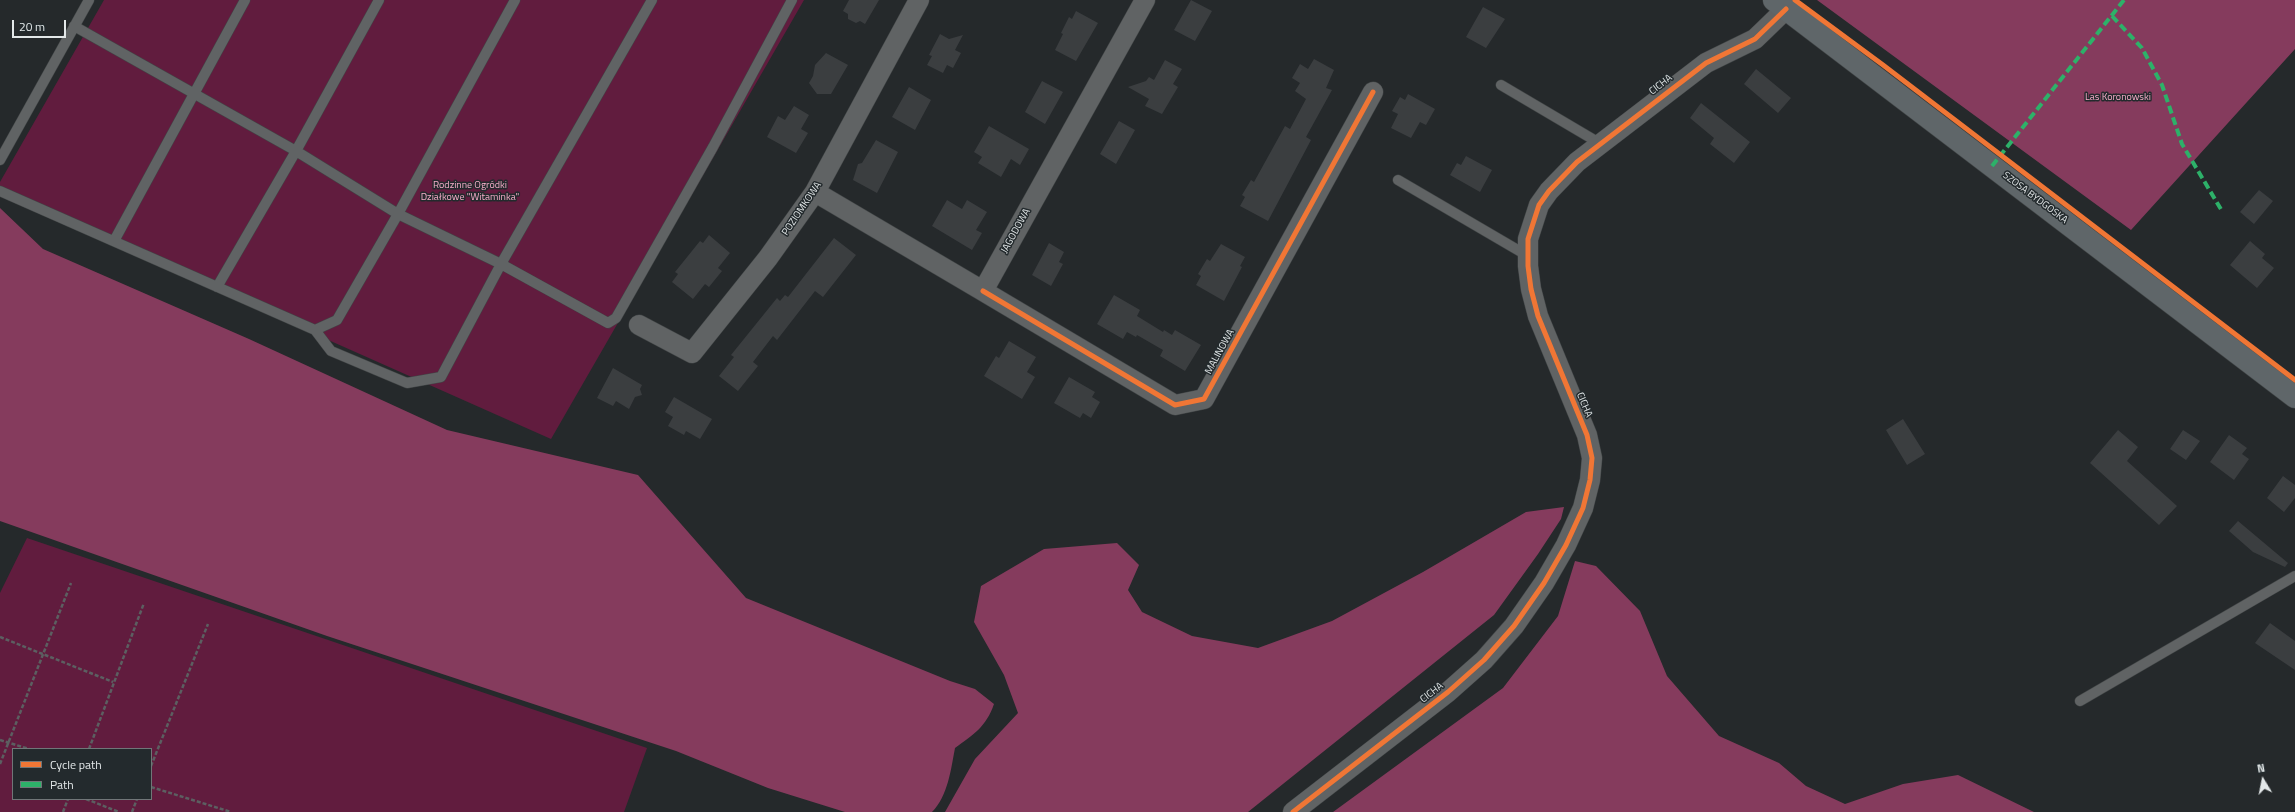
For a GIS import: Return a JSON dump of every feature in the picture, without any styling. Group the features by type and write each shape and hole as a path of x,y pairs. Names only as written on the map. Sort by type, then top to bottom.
{"main road":[{"name":"SZOSA BYDGOSKA","path":"1780,4 2295,397"}],"street":[{"name":"POZIOMKOWA","path":"640,325 692,353 768,258 815,192 919,0"},
{"name":"JAGODOWA","path":"983,291 1145,0"},
{"name":"CICHA","path":"1293,812 1448,692 1484,660 1514,626 1544,583 1566,545 1583,508 1590,480 1592,458 1587,434 1538,316 1531,289 1528,239 1540,205 1549,191 1573,167 1601,144 1706,63 1755,39 1780,4"},
{"name":"MALINOWA","path":"983,291 1174,405 1204,399 1373,92"},
{"path":"815,192 983,291"}],"lane":[{"path":"0,160 89,0"},
{"path":"114,241 245,0"},
{"path":"217,287 296,151 379,0"},
{"path":"315,330 337,320 398,214 514,0"},
{"path":"0,191 315,330 331,351 407,382 441,377 501,264 652,0"},
{"path":"74,26 296,151 398,214 501,264 608,323 616,318 713,147 792,0"},
{"path":"1501,85 1601,144"},
{"path":"1398,180 1528,256"},
{"path":"2080,701 2295,576"}],"path":[{"path":"0,764 71,583"},
{"path":"89,748 144,603"},
{"path":"152,764 208,624"},
{"path":"0,637 113,682"},
{"path":"0,740 26,748"},
{"path":"152,787 231,812"},
{"path":"63,812 68,800"},
{"path":"89,800 119,812"},
{"path":"132,812 138,800"}],"green space":[{"name":"Rodzinne Ogródki Działkowe \"Witaminka\"","path":"104,0 804,0 551,439 0,194 0,182"},
{"name":"Las Koronowski","path":"1817,0 2295,0 2295,49 2131,230"},
{"path":"0,208 43,249 249,339 447,430 638,475 746,598 950,681 975,689 994,704 991,712 974,734 955,748 948,782 942,798 932,812 845,812 768,788 676,751 327,636 0,521"},
{"path":"1564,507 1561,519 1494,615 1248,812 945,812 975,759 1018,713 1004,675 974,622 981,586 1044,549 1117,543 1139,565 1128,590 1142,612 1192,636 1258,648 1332,621 1423,572 1526,512"},
{"path":"27,538 647,748 624,812 0,812 0,593"},
{"path":"1575,561 1596,566 1640,611 1667,676 1719,736 1779,763 1806,786 1845,804 1903,784 1958,775 2034,812 1333,812 1503,688 1558,616"}],"building":[{"path":"849,0 879,0 865,24 860,21 856,23 848,19 848,14 843,11"},
{"path":"1191,0 1212,11 1195,41 1174,30"},
{"path":"1483,7 1505,19 1486,48 1466,37"},
{"path":"1076,11 1098,23 1076,61 1055,50 1069,17 1072,19"},
{"path":"940,34 949,39 963,35 955,50 961,53 953,68 947,65 943,73 927,65 932,56 929,55"},
{"path":"826,53 848,65 831,94 817,94 809,83 813,76 815,65"},
{"path":"1314,59 1334,70 1326,88 1332,90 1306,137 1311,140 1268,221 1240,206 1245,197 1242,195 1251,180 1254,182 1285,126 1290,129 1306,99 1295,91 1300,83 1292,78 1300,64 1308,69"},
{"path":"1165,60 1182,69 1173,84 1178,87 1162,114 1145,106 1149,99 1128,87 1146,81 1149,77 1154,80"},
{"path":"1756,69 1791,98 1778,113 1744,84"},
{"path":"1042,81 1063,92 1045,124 1025,112"},
{"path":"909,87 931,100 915,130 892,117"},
{"path":"1408,94 1435,109 1426,125 1420,122 1411,138 1391,128 1398,114 1392,111 1400,97 1405,100"},
{"path":"1701,103 1750,142 1734,163 1710,144 1714,138 1690,118"},
{"path":"794,106 809,115 801,129 808,133 796,153 767,137 778,116 785,120"},
{"path":"1119,121 1135,130 1116,164 1100,154"},
{"path":"989,126 1029,149 1020,165 1011,159 1001,177 978,163 982,157 974,152"},
{"path":"876,140 898,152 877,193 853,180 858,164 862,163"},
{"path":"1466,156 1492,170 1480,192 1450,175 1457,163 1461,165"},
{"path":"2259,190 2273,201 2254,224 2240,212"},
{"path":"947,200 962,209 967,200 987,212 976,230 982,233 972,250 932,226"},
{"path":"709,235 730,253 718,268 722,271 709,287 705,284 693,299 672,282 678,274 675,272 700,241 703,243"},
{"path":"834,238 856,255 823,297 815,291 777,340 773,336 753,362 758,366 738,391 719,376 734,357 731,355 777,298 780,301 785,295 788,297"},
{"path":"2250,241 2265,254 2262,258 2274,268 2257,288 2230,265"},
{"path":"1049,243 1064,252 1059,262 1063,264 1051,286 1032,275"},
{"path":"1221,244 1245,257 1240,266 1242,267 1224,301 1196,285 1201,276 1198,274 1207,259 1210,261"},
{"path":"1114,295 1140,310 1137,316 1163,332 1164,330 1172,335 1175,330 1201,345 1185,371 1160,356 1163,350 1137,335 1136,337 1127,332 1123,339 1097,324"},
{"path":"1009,341 1036,357 1027,372 1035,377 1022,399 984,376 996,356 999,358"},
{"path":"613,368 642,385 640,389 642,395 635,397 629,409 616,401 613,406 597,398"},
{"path":"1069,377 1095,392 1092,397 1100,402 1091,418 1083,413 1080,418 1054,403"},
{"path":"674,397 712,419 700,439 686,431 684,435 668,426 673,417 665,412"},
{"path":"1903,419 1925,454 1907,465 1886,430"},
{"path":"2118,430 2138,447 2127,461 2177,506 2159,525 2090,463"},
{"path":"2183,430 2200,441 2186,460 2170,449"},
{"path":"2229,435 2247,448 2242,454 2249,459 2234,480 2210,462"},
{"path":"2283,476 2295,485 2295,498 2284,512 2267,498"},
{"path":"2238,521 2288,563 2285,567 2253,552 2229,531"},
{"path":"2270,623 2295,641 2295,670 2255,643"}],"marked path":[{"path":"1992,166 2124,0"},
{"path":"2112,16 2142,48 2162,85 2182,144 2222,211"}],"cycle path":[{"path":"1795,0 1883,65 2295,380"},
{"path":"1293,812 1448,692 1484,660 1514,626 1544,583 1566,545 1583,508 1590,480 1592,458 1587,435 1538,316 1531,289 1528,266 1528,239 1539,205 1549,191 1577,162 1706,63 1755,39 1786,9"},
{"path":"983,291 1175,405 1204,399 1373,92"}]}
